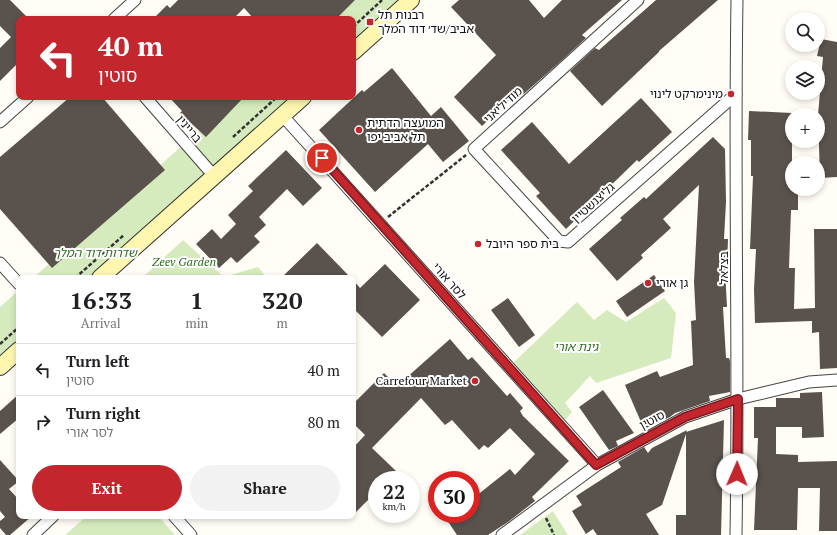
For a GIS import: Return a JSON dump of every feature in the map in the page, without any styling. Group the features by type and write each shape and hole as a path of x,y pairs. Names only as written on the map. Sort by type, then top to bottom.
{"street":[{"path":"117,16 135,0"},
{"path":"356,49 411,0"},
{"name":"מודיליאני","path":"474,149 638,0"},
{"name":"בצלאל","path":"736,535 738,399 736,94 737,0"},
{"name":"גליצנשטיין","path":"474,149 559,241 568,242 736,94"},
{"path":"0,122 25,100"},
{"name":"בריינין","path":"148,100 214,176"},
{"path":"103,275 300,100"},
{"name":"לסר אורי","path":"282,115 596,465"},
{"path":"0,263 16,281"},
{"path":"0,367 16,353"},
{"name":"סוטין","path":"502,535 596,465 685,417 738,399 808,382 837,380"},
{"path":"33,535 50,519"},
{"path":"177,519 191,535"}],"path":[{"path":"356,24 382,0"},
{"path":"380,224 474,149"},
{"path":"0,344 16,330"},
{"path":"540,506 554,535"}],"green space":[{"path":"347,0 405,0 356,45 356,16 328,16"},
{"name":"שדרות דוד המלך","path":"234,100 297,100 103,275 36,275"},
{"name":"Zeev Garden","path":"183,240 222,275 145,275"},
{"name":"Zeev Garden","path":"258,267 265,275 231,275"},
{"path":"16,293 16,353 0,367 0,307"},
{"name":"גינת אורי","path":"664,298 676,313 671,358 596,383 590,376 565,403 572,412 563,422 512,364 577,302 594,320 607,310 626,322"},
{"path":"553,511 568,535 520,535"},
{"path":"84,519 161,519 175,535 65,535"}],"building":[{"path":"0,0 10,0 26,16 16,16 16,65 0,81 0,48 11,37 0,26"},
{"path":"178,0 355,0 339,16 251,16 244,8 236,16 156,16 167,5 170,8"},
{"path":"459,0 529,0 544,18 562,0 622,0 582,35 586,38 561,61 518,99 514,95 482,126 454,97 496,55 451,7"},
{"path":"656,0 718,0 659,51 602,106 570,71 595,48 599,50"},
{"path":"825,40 837,42 837,177 825,178 825,156 819,156 819,148 825,148 825,108 819,108 819,100 825,100 825,60 823,60 823,57 817,56 818,52 825,52"},
{"path":"392,68 431,116 441,107 469,141 443,162 428,144 375,192 319,130 351,100 356,100 356,96 362,90 364,92"},
{"path":"641,98 672,132 639,162 637,160 566,229 536,196 540,193 501,150 532,122 569,164"},
{"path":"66,100 105,100 165,170 52,268 0,209 0,157"},
{"path":"172,100 241,100 206,137 180,113 182,111"},
{"path":"749,111 785,113 785,148 792,148 792,156 785,156 785,196 798,196 798,210 791,210 789,268 795,268 794,309 815,308 814,229 837,229 837,368 820,369 819,332 812,333 812,321 755,323 754,290 756,249 750,249 753,176 751,176 751,140 748,140"},
{"path":"713,137 725,149 726,202 724,239 728,239 727,269 725,269 727,307 723,307 726,358 729,358 730,361 730,392 709,396 710,401 675,413 670,417 644,429 625,385 657,371 660,377 693,365 691,321 696,320 694,282 699,185 663,219 671,228 641,255 643,258 617,281 589,249 622,220 620,218 644,197 646,199"},
{"path":"286,150 322,188 303,206 287,189 259,217 266,225 254,236 260,242 237,263 231,257 219,268 196,244 212,229 221,239 236,224 228,215 253,191 248,186"},
{"path":"317,243 348,275 284,275"},
{"path":"385,264 420,300 382,337 356,311 356,283 360,288"},
{"path":"654,275 665,291 627,317 616,301"},
{"path":"508,298 535,335 519,347 491,310"},
{"path":"450,339 468,360 472,357 507,396 510,393 523,408 520,411 523,416 569,461 532,497 535,501 508,522 488,535 457,535 449,523 480,523 480,493 510,469 515,475 535,454 510,428 488,448 484,445 479,450 452,420 445,425 421,398 372,448 396,471 368,471 368,500 356,512 356,445 365,435 356,426 356,401 384,373 397,386"},
{"path":"603,390 634,433 616,441 618,446 609,450 579,407"},
{"path":"822,392 824,437 802,438 802,427 776,427 776,454 798,455 798,462 837,461 837,531 819,531 820,488 798,488 797,530 754,530 758,438 754,438 754,407 776,407 776,398 800,398 800,393"},
{"path":"16,397 16,421 0,434 0,411"},
{"path":"724,420 721,535 676,535 676,515 686,515 686,434 662,505 646,514 659,535 597,535 593,529 586,534 572,511 582,505 576,496 621,467 618,462 644,447 648,453 652,448 687,430 686,432"},
{"path":"0,460 16,478 16,483 9,489 16,497 16,519 29,519 10,535 6,535 0,528 0,521 5,517 0,511"}],"place":[{"name":"רבנות תל אביב/שד׳ דוד המלך","path":"370,22"},
{"name":"מינימרקט לינוי","path":"731,94"},
{"name":"המועצה הדתית תל אביב יפו","path":"359,130"},
{"name":"בית ספר היובל","path":"478,244"},
{"name":"גן אורי","path":"648,283"},
{"name":"Carrefour Market","path":"475,381"}],"route":[{"path":"322,158 596,465 685,417 738,399 737,474"}]}
